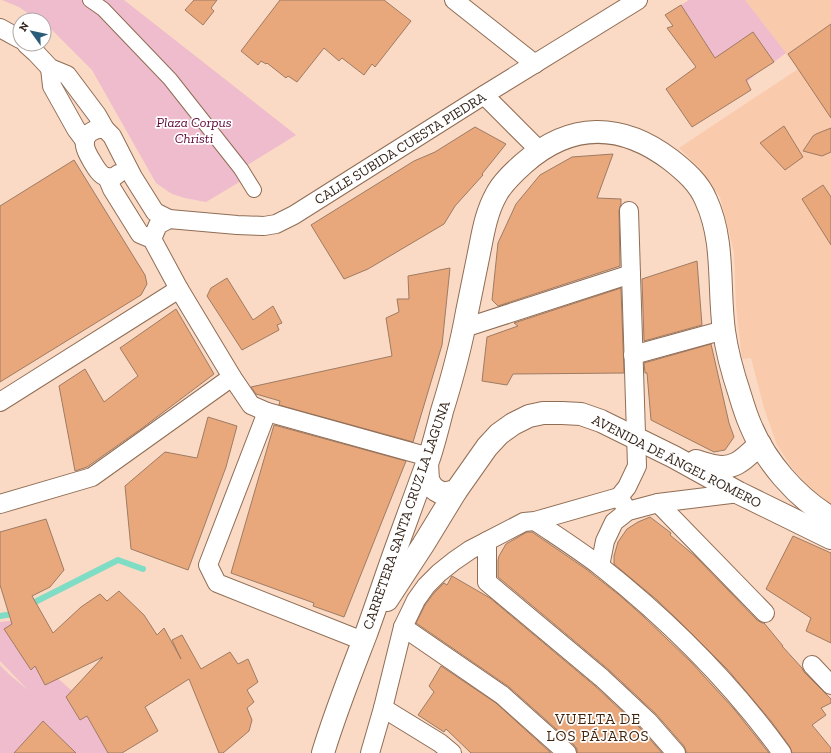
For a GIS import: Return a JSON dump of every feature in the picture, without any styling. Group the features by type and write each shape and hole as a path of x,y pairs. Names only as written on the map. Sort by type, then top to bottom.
{"main road":[{"name":"CARRETERA SANTA CRUZ LA LAGUNA","path":"323,753 428,460 451,382 464,328 483,231 489,210 497,193 508,178 539,150 572,135 588,132 602,131 623,135 643,143 662,154 682,169 694,181 706,199 714,220 719,251 724,330 733,375 750,425 774,466 789,484 823,514 831,518"},
{"name":"AVENIDA DE ÁNGEL ROMERO","path":"364,638 456,491 487,447 499,434 513,424 529,416 543,412 581,414 602,421 674,457 739,493 831,538"},
{"path":"674,457 726,467 736,465 760,444"},
{"path":"428,460 428,480 432,487 443,494 456,491"}],"street":[{"path":"90,0 103,9 170,79 240,169 254,190"},
{"path":"454,0 535,64"},
{"name":"CALLE SUBIDA CUESTA PIEDRA","path":"169,219 236,225 264,226 276,224 294,215 638,0"},
{"path":"0,28 12,34"},
{"path":"35,52 50,68 67,75 98,115 112,136 133,177 155,212 169,219"},
{"path":"50,68 52,86 76,129 85,141"},
{"path":"484,95 539,150"},
{"path":"106,129 93,130 88,134 85,141 85,147 97,169 106,177 140,234 152,239 179,289 250,405 267,412 428,460"},
{"path":"106,177 116,176 120,173 125,162"},
{"path":"600,566 605,541 623,504 637,466 629,211"},
{"path":"152,239 158,225 169,219"},
{"path":"464,328 631,274"},
{"path":"0,402 179,289"},
{"path":"633,355 724,330"},
{"path":"0,504 92,477 232,377"},
{"path":"267,412 208,565 217,583 364,638"},
{"path":"370,753 403,627 416,600 426,586 454,561 470,550 524,522 623,504 658,503 739,493"},
{"path":"658,503 765,613"},
{"path":"535,521 600,566 675,631 711,668 752,714 782,753"},
{"path":"487,541 487,582 602,678 648,721 676,753"},
{"path":"403,627 502,695 567,753"},
{"path":"812,665 831,685"},
{"path":"383,708 440,742 452,753"}],"shaded area":[{"path":"745,0 831,0 831,505 809,487 792,468 777,445 764,408 751,358 742,359 736,306 734,252 720,197 700,169 679,148 798,69"}],"green space":[{"name":"Plaza Corpus Christi","path":"2,0 124,0 296,135 241,169 246,178 206,202 172,194 156,183 92,70 52,30 52,12 26,12 19,7"},
{"path":"689,0 745,0 786,53 774,62 753,32 735,44 755,75 747,82 699,71 688,57 706,43 681,5"},
{"path":"18,620 4,630 82,700 115,753 0,753 0,665 28,690 0,661 0,622"}],"building":[{"path":"194,0 217,0 211,8 214,11 203,25 185,10"},
{"path":"280,0 384,0 411,21 375,67 372,64 364,75 342,58 339,61 324,48 297,82 288,76 286,78 267,63 266,64 261,61 258,65 241,51"},
{"path":"681,5 715,58 753,32 774,62 746,80 751,90 692,127 666,89 696,67 667,28 673,26 665,15"},
{"path":"831,24 831,118 788,54"},
{"path":"784,126 803,157 785,170 760,143"},
{"path":"475,127 506,144 482,174 483,175 455,206 444,224 368,269 344,279 311,225 414,161 435,152"},
{"path":"831,128 831,152 822,156 803,151 813,136"},
{"path":"613,154 597,198 621,199 619,211 620,266 498,306 492,300 498,243 516,204 540,175 572,157"},
{"path":"74,160 145,275 147,284 141,295 0,382 0,206"},
{"path":"823,185 831,197 831,245 802,199"},
{"path":"697,261 702,325 644,341 642,279"},
{"path":"450,268 442,345 413,442 279,405 280,401 256,394 251,387 392,356 386,318 399,312 397,299 409,299 408,276"},
{"path":"227,278 253,320 273,306 282,323 277,325 279,330 242,350 207,296 211,288"},
{"path":"621,288 624,373 513,374 507,385 482,381 487,337 518,326 514,323"},
{"path":"176,309 214,374 141,429 87,467 75,471 59,386 85,369 104,402 138,376 120,348"},
{"path":"711,344 729,423 734,437 725,450 714,452 651,420 647,373 645,373 644,363"},
{"path":"208,417 237,426 226,467 188,570 131,549 125,486 165,452 197,458"},
{"path":"274,425 406,461 344,617 313,606 314,603 231,573"},
{"path":"650,517 671,533 670,535 696,557 757,620 764,623 804,672 831,699 831,703 821,708 826,715 812,725 831,748 831,753 792,753 790,747 771,721 728,670 657,600 614,564 614,556 618,542 627,529"},
{"path":"46,519 64,570 50,587 32,596 53,633 81,607 100,594 107,601 119,591 144,615 157,635 164,628 181,659 172,640 182,635 201,669 230,652 238,664 248,659 258,682 247,690 254,702 247,708 252,720 249,731 223,753 219,753 189,679 145,707 158,731 122,753 108,753 87,716 80,720 66,697 103,657 45,685 35,666 31,670 4,629 12,624 0,585 0,532"},
{"path":"527,532 532,532 586,569 643,616 690,661 734,709 769,753 686,753 684,746 656,714 609,670 498,577 498,560 506,544"},
{"path":"793,536 831,553 831,643 806,631 811,618 766,589"},
{"path":"452,576 490,598 595,686 640,728 662,753 577,753 577,749 574,745 509,687 416,623 425,605 434,593 444,583 447,585"},
{"path":"441,666 496,703 551,753 471,753 446,729 444,732 418,715 434,692 429,686"},
{"path":"43,721 76,753 14,753"}],"waterway":[{"path":"29,605 118,560 143,569"},
{"path":"0,616 16,612"}],"district":[{"name":"VUELTA DE LOS PÁJAROS","path":"598,728"}]}
